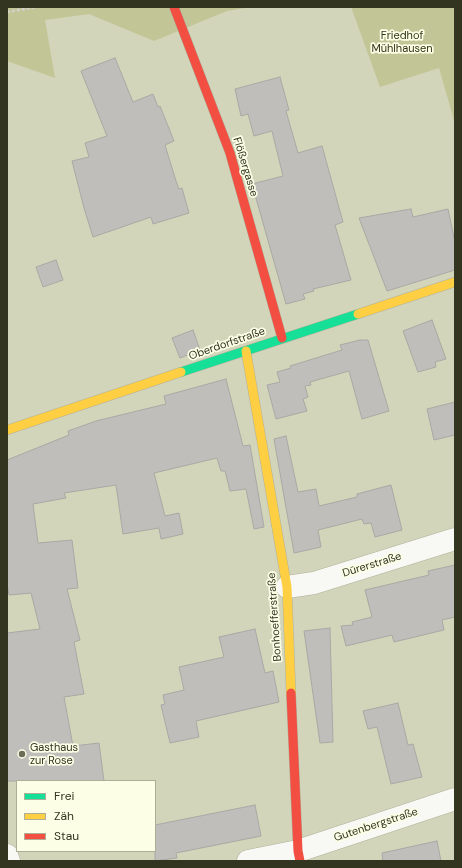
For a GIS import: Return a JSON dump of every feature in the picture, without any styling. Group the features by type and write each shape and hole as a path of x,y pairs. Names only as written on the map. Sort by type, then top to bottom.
{"street":[{"name":"Flößergasse","path":"174,7 230,153 282,338"},
{"name":"Oberdorfstraße","path":"7,430 455,282"},
{"name":"Bonhoefferstraße","path":"246,351 287,586 299,856"},
{"name":"Dürerstraße","path":"287,586 314,583 455,539"},
{"name":"Gutenbergstraße","path":"248,861 299,856 455,799"},
{"path":"7,855 9,861"}],"path":[{"path":"7,12 36,7"}],"green space":[{"path":"7,7 251,7 227,11 154,41 89,14 45,20 55,78 7,61"},
{"name":"Friedhof Mühlhausen","path":"351,7 455,7 455,124 439,68 380,87"}],"building":[{"path":"115,58 133,102 153,94 158,107 160,106 174,141 165,145 179,189 182,188 189,213 153,224 151,217 93,237 72,161 89,157 85,143 107,136 81,71"},
{"path":"280,77 289,110 286,111 298,153 322,146 343,222 335,225 351,280 313,289 314,291 303,294 305,299 286,304 252,184 283,176 272,131 254,136 248,114 241,116 235,89"},
{"path":"411,209 413,217 448,209 455,242 455,270 387,291 359,218"},
{"path":"56,260 63,280 43,287 36,267"},
{"path":"432,320 446,359 435,362 436,367 418,372 403,331"},
{"path":"193,330 200,350 180,358 172,338"},
{"path":"360,340 368,340 389,411 362,419 349,371 310,382 311,385 305,386 308,397 303,399 307,411 276,419 267,385 280,382 277,372 291,368 290,366 342,350 340,345"},
{"path":"226,379 243,446 250,445 264,527 254,529 246,489 230,491 225,471 221,471 217,458 154,473 165,516 179,513 183,534 161,539 159,528 123,534 116,485 64,493 66,498 33,504 38,543 72,540 78,588 67,589 80,640 74,642 84,694 64,697 73,746 99,743 104,780 7,781 7,633 40,629 31,593 9,595 7,584 7,460 69,435 68,431 96,421 166,404 164,396"},
{"path":"455,402 455,435 434,440 427,409"},
{"path":"286,436 298,492 316,489 319,506 357,497 357,494 391,485 402,530 375,537 371,523 364,524 362,519 318,530 321,547 294,553 274,439"},
{"path":"455,565 455,617 442,620 444,630 394,642 392,635 346,646 341,626 353,625 352,622 372,617 365,590 429,575 428,571"},
{"path":"330,628 333,742 320,743 304,631"},
{"path":"255,629 265,673 273,671 279,702 196,721 199,737 170,743 161,705 165,704 163,695 184,690 179,667 224,657 219,637"},
{"path":"398,703 408,745 413,744 422,777 391,784 377,727 368,729 363,711"},
{"path":"255,805 261,836 176,853 177,858 155,861 156,825"},
{"path":"437,841 441,861 383,861 382,853"}],"traffic: fast":[{"path":"181,372 358,314"}],"traffic: slow":[{"path":"358,314 455,282"},
{"path":"246,351 287,587 291,693"},
{"path":"7,430 181,372"}],"traffic: jam":[{"path":"174,7 230,153 282,338"},
{"path":"291,693 298,851 300,861"}],"place":[{"name":"Gasthaus zur Rose","path":"22,754"}]}
